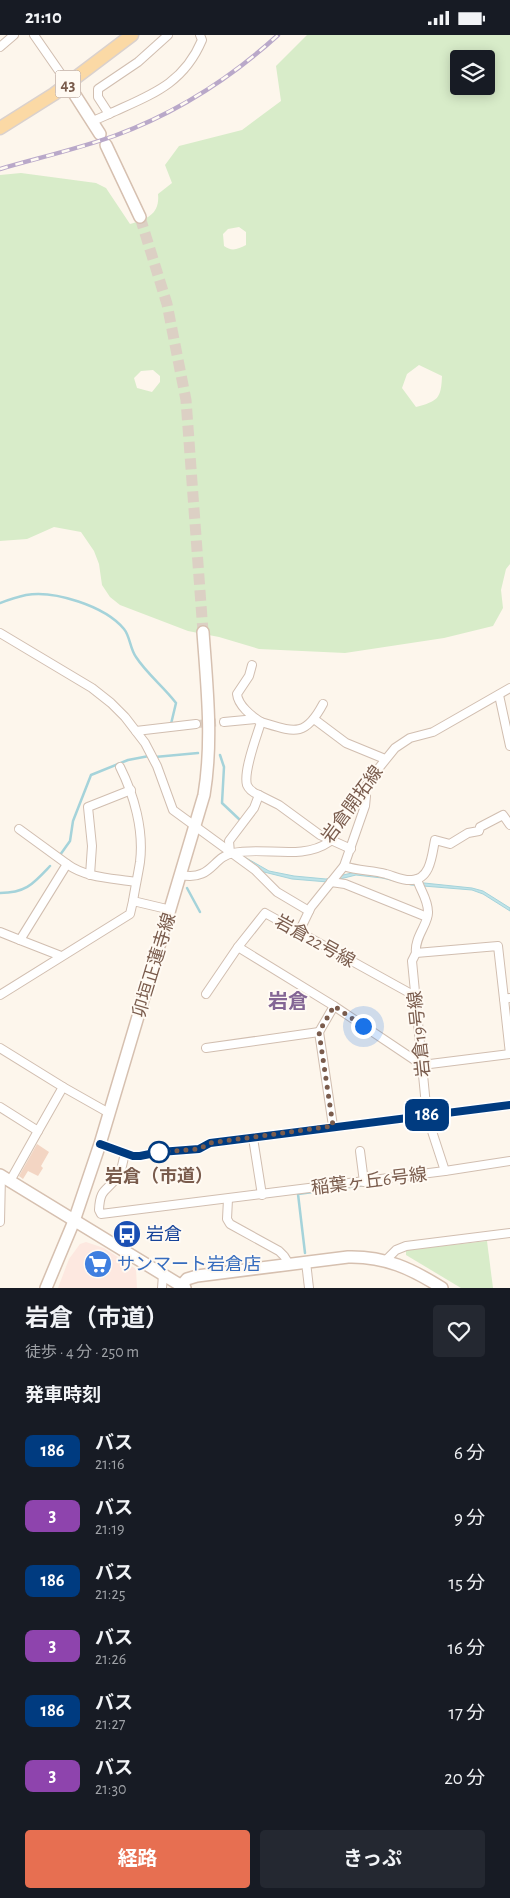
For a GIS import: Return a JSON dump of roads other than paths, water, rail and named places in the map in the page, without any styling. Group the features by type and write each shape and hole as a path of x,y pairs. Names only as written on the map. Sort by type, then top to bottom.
{"main road":[{"name":"43","path":"0,128 68,84 132,35"},
{"path":"68,84 100,134"},
{"path":"106,145 140,217"},
{"name":"卯垣正蓮寺線","path":"46,1288 74,1221 100,1144 182,875 204,795 209,764 208,701 203,632"},
{"path":"4,1177 183,1287 187,1279 197,1276 348,1257 386,1260 407,1267 442,1288"}],"street":[{"path":"0,47 14,35"},
{"path":"34,35 68,84"},
{"path":"109,114 98,97 98,89 138,62 168,35"},
{"path":"93,121 155,93 174,81 191,62 202,40 200,35"},
{"path":"0,633 92,688 125,717 151,753 173,810 255,871 277,892 309,911"},
{"path":"252,665 249,677 237,694 237,699 259,720"},
{"name":"岩倉開拓線","path":"230,853 309,850 323,846 330,840 385,759 395,748 403,742 434,732 510,688"},
{"path":"500,695 510,746"},
{"path":"224,722 259,720 296,730 307,727 323,704"},
{"path":"314,719 346,743 385,759"},
{"path":"259,720 247,773 247,783 252,791 279,805 330,840 351,849"},
{"path":"136,731 196,724"},
{"path":"0,995 130,914 134,901 140,860 140,833 131,790 120,767"},
{"path":"90,875 92,845 88,807 131,790"},
{"path":"299,932 309,911 344,866 364,806 366,796 364,790"},
{"path":"230,853 230,841 254,808 259,795"},
{"path":"418,882 426,873 435,840 450,844 468,833 479,831 480,827 503,815 510,825"},
{"path":"19,829 77,871 90,875 136,882"},
{"path":"182,875 192,877 203,874 230,853"},
{"path":"20,940 67,864"},
{"path":"333,879 427,917 425,895 418,882 386,873 356,870 344,866"},
{"path":"134,901 171,910"},
{"name":"岩倉22号線","path":"206,994 264,913 414,996"},
{"name":"岩倉19号線","path":"427,917 415,946 416,953 412,961 414,996 427,1115 445,1171"},
{"path":"0,932 62,956"},
{"path":"238,947 334,1006 422,1065 510,1054 507,999 498,946 416,953"},
{"path":"333,1126 319,1032 334,1006"},
{"path":"206,1048 319,1032"},
{"path":"0,1048 109,1113"},
{"path":"0,1222 4,1177 38,1131 63,1087"},
{"path":"100,1144 140,1156 160,1152 199,1149 210,1143 333,1126 510,1105"},
{"path":"0,1107 38,1131"},
{"path":"253,1138 262,1195"},
{"path":"360,1151 364,1182"},
{"name":"稲葉ヶ丘6号線","path":"125,1153 119,1175 104,1189 101,1196 99,1210 101,1214 364,1182 510,1161"},
{"path":"228,1199 227,1219 230,1224 279,1251 289,1264"},
{"path":"386,1260 396,1250 406,1246 510,1233"},
{"path":"306,1262 309,1288"},
{"path":"162,1288 163,1275"}],"water":[{"path":"241,855 269,871 294,876 326,879 356,872 384,875 405,881 472,888 483,891 510,908 510,911 483,894 472,890 411,885 382,878 356,875 328,882 292,879 260,871"}],"waterway":[{"path":"0,603 26,595 50,595 78,601 105,613 124,629 134,654 140,663 176,703 171,724"},
{"path":"155,757 198,753"},
{"path":"220,755 224,767 222,803 240,820"},
{"path":"60,855 70,841 73,821 91,775 128,760 149,756"},
{"path":"0,893 9,893 23,889 39,878 50,866"},
{"path":"187,888 200,912"},
{"path":"305,1253 298,1194 373,1184"}],"tunnel":[{"path":"140,217 167,304 186,400 203,632"},
{"path":"196,724 224,722"}],"railway":[{"path":"0,169 100,141 158,117 180,106 221,80 278,35"}],"place":[{"name":"岩倉（市道）","path":"159,1152"},
{"name":"岩倉","path":"127,1234"},
{"name":"サンマート岩倉店","path":"98,1264"}],"district":[{"name":"岩倉","path":"288,1001"}]}
